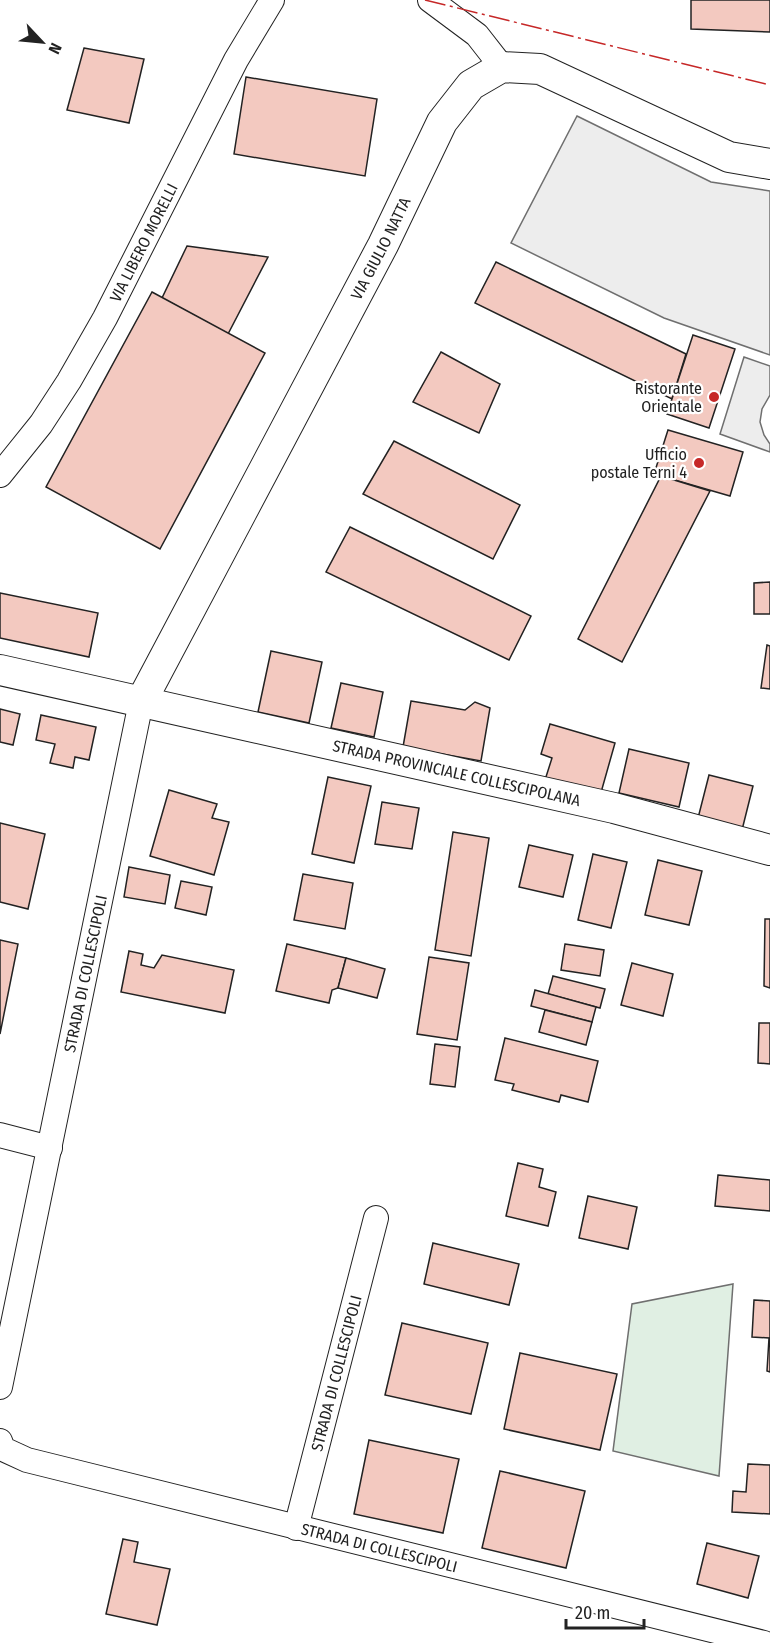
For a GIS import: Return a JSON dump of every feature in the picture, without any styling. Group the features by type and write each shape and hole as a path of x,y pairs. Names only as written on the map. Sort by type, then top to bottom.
{"street":[{"name":"VIA LIBERO MORELLI","path":"0,475 41,424 69,381 110,308 236,60 272,0"},
{"path":"430,0 477,35 502,67 540,69 729,157 770,164"},
{"name":"VIA GIULIO NATTA","path":"141,702 383,245 442,122 471,85 502,67"},
{"path":"0,670 141,702"},
{"name":"STRADA PROVINCIALE COLLESCIPOLANA","path":"141,702 614,808 770,850"},
{"name":"STRADA DI COLLESCIPOLI","path":"0,1387 141,702"},
{"path":"0,1135 50,1148"},
{"name":"STRADA DI COLLESCIPOLI","path":"296,1528 376,1218"},
{"name":"STRADA DI COLLESCIPOLI","path":"0,1441 3,1449 27,1460 764,1643"}],"green space":[{"path":"733,1284 719,1476 613,1451 632,1304"}],"shaded area":[{"path":"577,116 711,182 770,191 770,355 664,318 511,243"},
{"path":"744,357 770,366 770,395 762,409 760,422 770,444 770,452 720,434"}],"building":[{"path":"691,0 770,0 770,32 691,29"},
{"path":"84,48 144,59 129,123 67,110"},
{"path":"246,77 377,99 365,176 234,154"},
{"path":"187,246 268,257 228,334 162,298"},
{"path":"496,262 686,354 672,399 475,303"},
{"path":"152,292 265,353 160,549 46,487"},
{"path":"693,335 735,349 709,428 667,414"},
{"path":"441,352 500,384 479,433 413,402"},
{"name":"Ufficio postale Terni 4","path":"668,430 743,452 730,496 654,474"},
{"path":"394,441 520,505 493,559 363,494"},
{"path":"661,476 710,491 622,662 578,639"},
{"path":"350,527 531,616 509,660 326,572"},
{"path":"770,582 770,614 754,614 754,583"},
{"path":"0,593 98,613 89,657 0,638"},
{"path":"767,645 770,646 770,689 761,688"},
{"path":"271,651 322,662 309,723 258,712"},
{"path":"341,683 383,692 374,737 331,728"},
{"path":"411,701 465,710 475,702 490,708 481,761 403,747"},
{"path":"0,709 20,714 13,745 0,742"},
{"path":"41,715 96,727 89,760 75,757 73,768 50,763 55,744 36,740"},
{"path":"550,724 615,743 600,796 545,780 552,758 541,754"},
{"path":"629,749 689,763 679,807 619,793"},
{"path":"709,775 753,786 741,834 697,822"},
{"path":"328,777 371,786 354,863 312,854"},
{"path":"169,790 217,804 212,818 229,822 214,875 150,856"},
{"path":"382,802 419,808 412,849 375,844"},
{"path":"0,823 45,834 28,909 0,902"},
{"path":"453,832 489,838 471,956 435,950"},
{"path":"529,845 573,855 563,897 519,887"},
{"path":"593,854 627,862 611,928 578,920"},
{"path":"658,860 702,871 689,925 645,915"},
{"path":"129,867 170,875 165,904 124,897"},
{"path":"303,874 353,883 345,929 294,920"},
{"path":"181,881 212,887 206,915 175,908"},
{"path":"765,919 770,919 770,988 764,986"},
{"path":"0,940 18,944 0,1034"},
{"path":"287,944 346,958 338,988 332,990 329,1003 276,991"},
{"path":"565,944 604,950 600,976 561,970"},
{"path":"129,951 143,954 141,965 154,968 162,955 234,970 225,1013 121,992"},
{"path":"429,957 469,963 457,1040 417,1034"},
{"path":"346,958 385,969 377,998 338,988"},
{"path":"632,963 673,974 663,1016 621,1005"},
{"path":"553,976 605,989 600,1008 548,994"},
{"path":"535,990 596,1007 592,1022 531,1006"},
{"path":"545,1010 592,1022 586,1045 539,1032"},
{"path":"759,1023 770,1023 770,1064 758,1063"},
{"path":"505,1038 598,1061 588,1102 561,1095 559,1102 512,1090 514,1084 495,1080"},
{"path":"435,1044 460,1047 455,1087 430,1084"},
{"path":"518,1163 543,1169 539,1187 556,1192 548,1226 506,1216"},
{"path":"718,1175 770,1180 770,1211 715,1206"},
{"path":"588,1196 637,1207 628,1249 579,1238"},
{"path":"433,1243 519,1264 509,1305 424,1284"},
{"path":"754,1300 770,1301 770,1372 767,1371 769,1338 752,1337"},
{"path":"402,1323 488,1343 471,1414 385,1395"},
{"path":"520,1353 617,1374 600,1450 504,1429"},
{"path":"369,1440 459,1459 443,1533 354,1514"},
{"path":"748,1464 770,1465 770,1514 732,1512 733,1491 746,1492"},
{"path":"500,1471 585,1491 566,1568 482,1548"},
{"path":"123,1539 138,1542 134,1562 170,1569 157,1625 106,1614"},
{"path":"707,1543 759,1556 748,1598 697,1584"}],"power":[{"path":"425,0 770,85"}],"place":[{"name":"Ristorante Orientale","path":"714,397"},
{"name":"Ufficio postale Terni 4","path":"699,463"}]}
